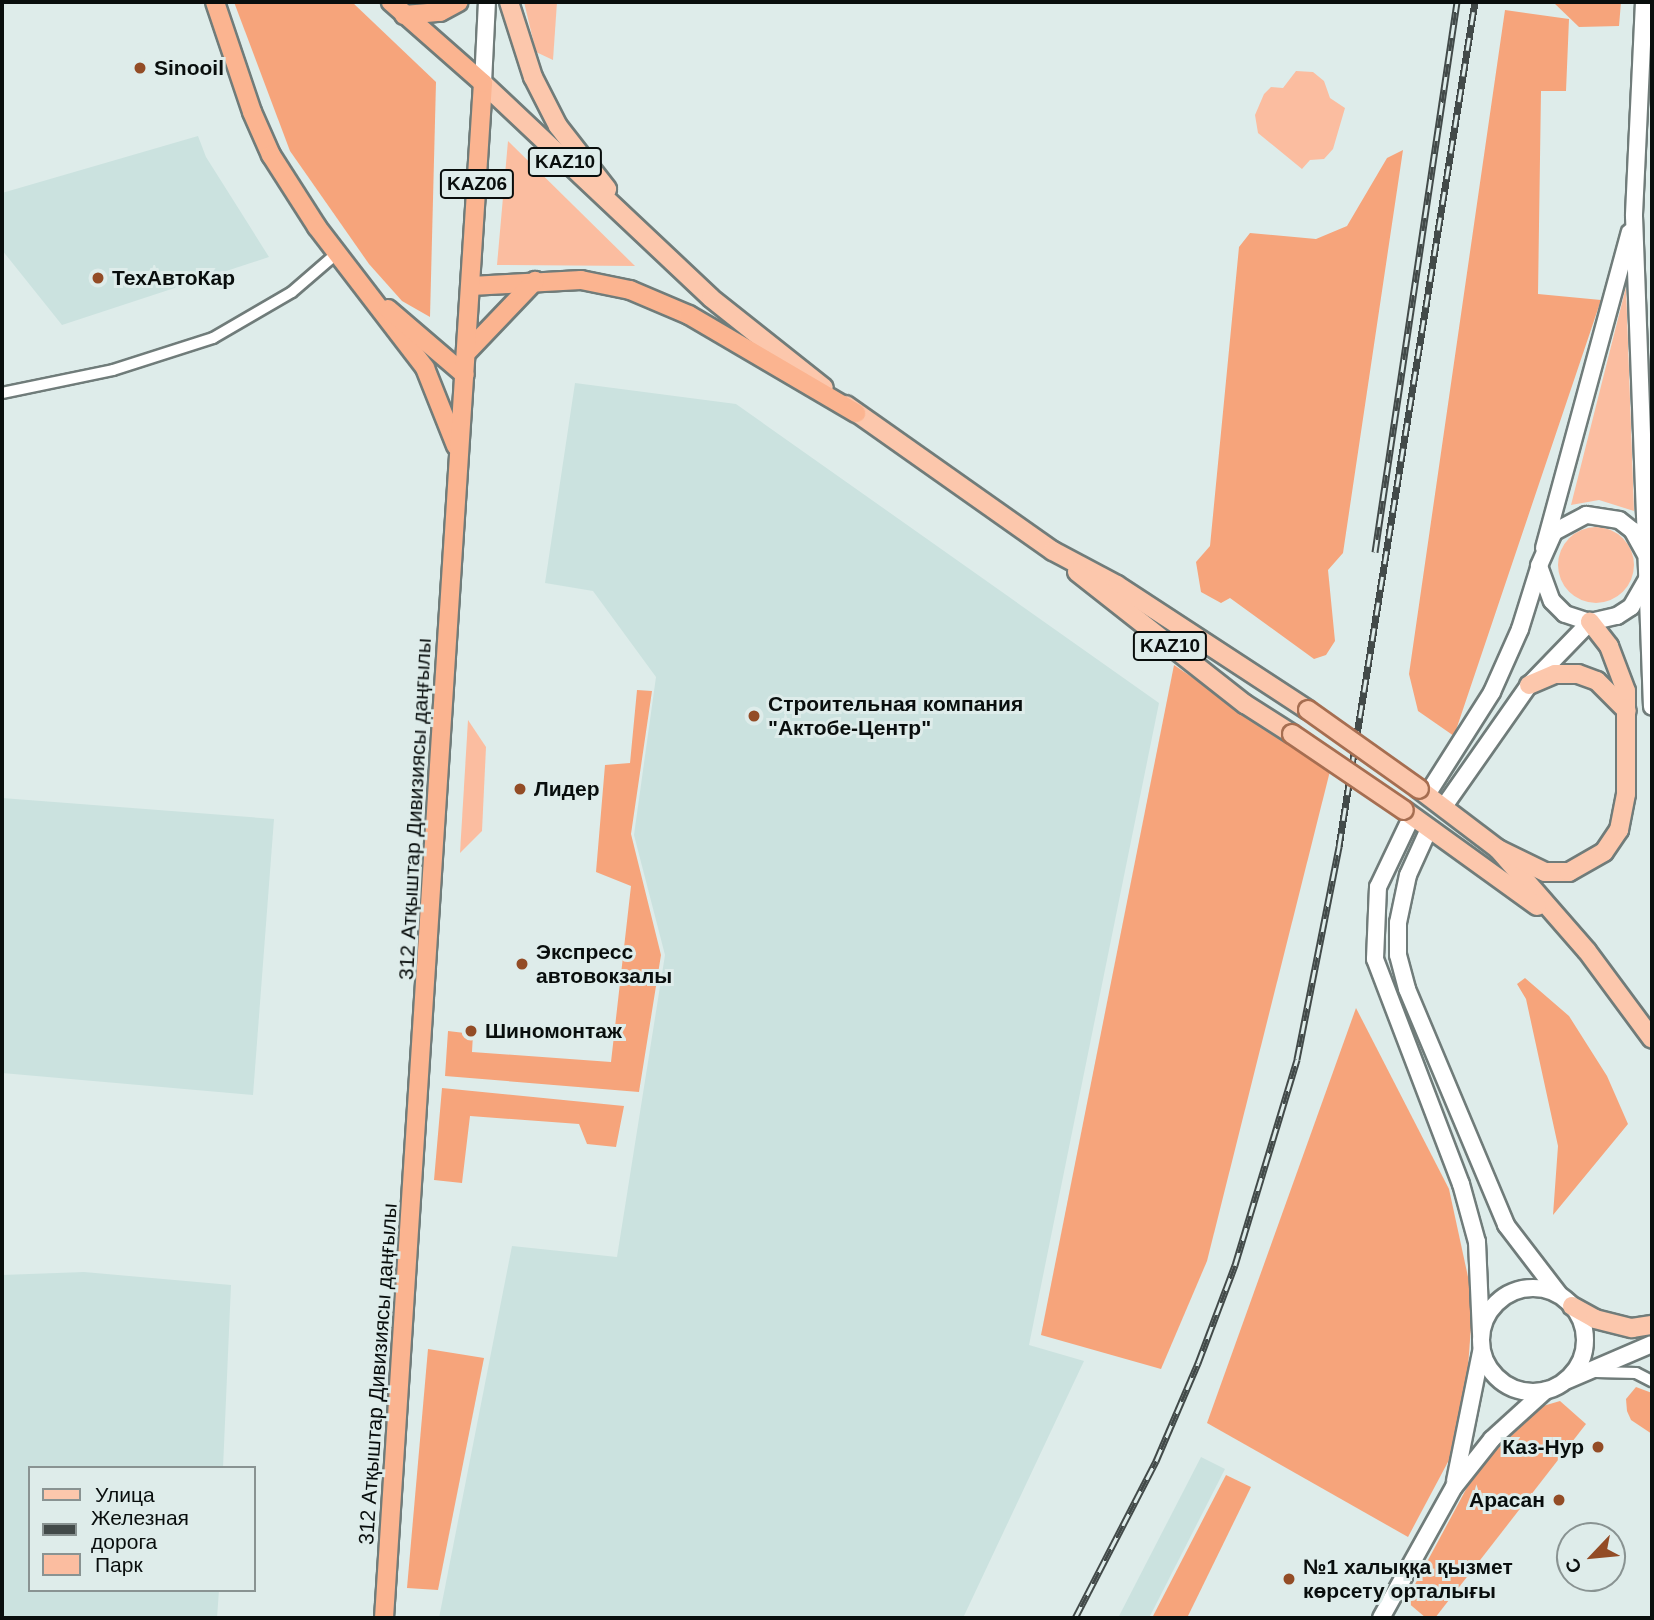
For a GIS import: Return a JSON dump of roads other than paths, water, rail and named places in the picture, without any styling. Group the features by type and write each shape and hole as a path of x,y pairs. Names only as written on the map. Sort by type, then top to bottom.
{"highway":[{"path":"215,2 252,112 271,155 336,254 425,368 457,450"},
{"path":"391,2 483,83"},
{"path":"404,15 440,12 459,2"},
{"name":"312 Атқыштар Дивизиясы даңғылы","path":"384,1618 432,915 457,450 468,351 483,83"},
{"path":"471,286 581,280 630,290 688,315 856,413"},
{"path":"468,351 536,281"},
{"path":"371,296 465,374"}],"main road":[{"name":"312 Атқыштар Дивизиясы даңғылы","path":"483,83 487,2"},
{"path":"509,2 533,77 558,126 648,241"},
{"path":"1644,2 1634,216 1652,708"},
{"name":"KAZ10","path":"483,83 711,298 856,413 1053,551 1117,586 1308,710 1424,791 1498,849 1587,951 1652,1039"},
{"path":"1424,791 1492,692 1520,629 1634,216"},
{"path":"1539,566 1552,601 1565,614 1590,622 1617,616 1631,607 1647,569 1632,530 1602,515 1568,521 1544,548"},
{"name":"KAZ10","path":"1053,551 1109,601 1292,734 1523,893 1587,951"},
{"path":"1445,805 1529,685 1590,622"},
{"path":"1498,849 1555,874 1581,867 1604,852 1619,830 1626,793 1627,711 1621,670 1609,646 1590,622"},
{"path":"1529,685 1555,674 1578,674 1597,681 1627,711"},
{"path":"1407,815 1378,887 1376,959 1461,1184 1477,1242 1481,1341 1497,1378 1511,1387 1545,1391"},
{"path":"1428,831 1402,899 1398,955 1406,989 1506,1225 1581,1321 1583,1356 1561,1383"},
{"path":"1454,1487 1481,1341 1495,1303 1508,1294 1542,1288 1607,1322 1632,1328 1652,1325"},
{"path":"1381,1618 1454,1487 1492,1439 1545,1391 1652,1344"}],"street":[{"path":"2,393 113,370 213,338 285,297 336,254"},
{"path":"1583,1373 1616,1371 1652,1381"}],"railway":[{"path":"1375,552 1457,2"},
{"path":"1075,1618 1156,1461 1198,1363 1235,1265 1297,1059 1339,846 1475,2"}],"place":[{"name":"Sinooil","path":"140,68"},
{"name":"ТехАвтоКар","path":"98,278"},
{"name":"Строительная компания \"Актобе-Центр\"","path":"754,716"},
{"name":"Лидер","path":"520,789"},
{"name":"Экспресс автовокзалы","path":"522,964"},
{"name":"Шиномонтаж","path":"471,1031"},
{"name":"Каз-Нур","path":"1598,1447"},
{"name":"Арасан","path":"1559,1500"},
{"name":"№1 халыққа қызмет көрсету орталығы","path":"1289,1579"}]}
